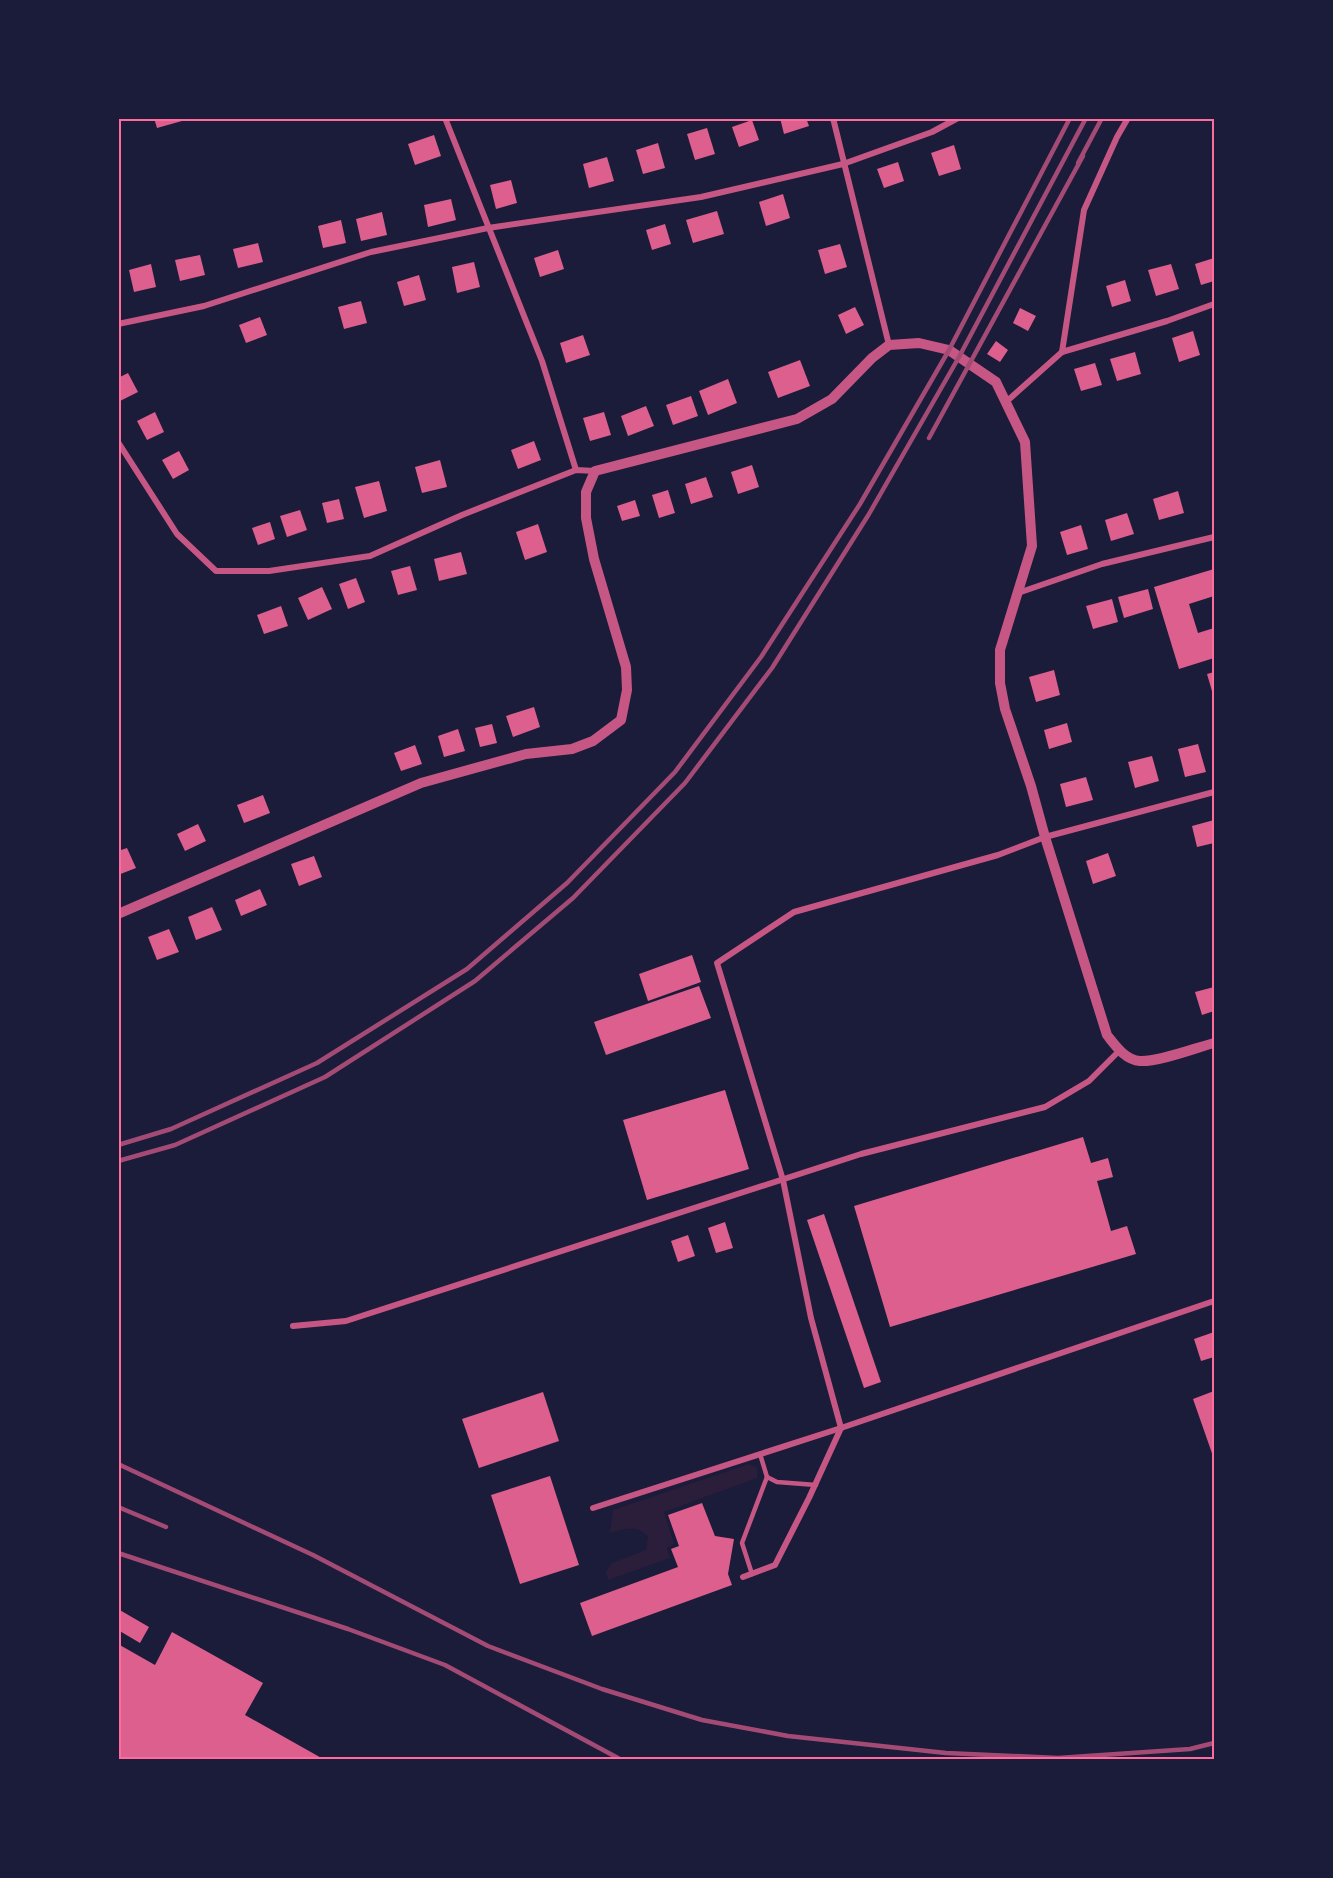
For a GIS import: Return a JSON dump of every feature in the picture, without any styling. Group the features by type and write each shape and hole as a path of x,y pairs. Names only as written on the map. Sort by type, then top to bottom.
{"street":[{"path":"445,118 542,361 576,470"},
{"path":"833,118 889,345"},
{"path":"118,324 204,306 370,252 488,228 701,197 843,164 932,132 958,118"},
{"path":"1062,352 1084,210 1128,118"},
{"path":"1006,402 1062,352 1167,321 1215,304"},
{"path":"118,442 177,534 216,572 269,571 370,556 462,515 576,470 595,471 797,419 832,399 872,358 889,345 919,343 949,351 996,382 1025,442 1032,546 1000,650 1000,683 1005,709 1031,786 1107,1035 1119,1051 1138,1061 1215,1043"},
{"path":"118,914 421,783 526,754 572,749 593,741 621,720 627,690 626,667 594,559 586,518 586,492 595,471"},
{"path":"1018,593 1102,564 1215,537"},
{"path":"743,1577 775,1565 816,1485 841,1428 811,1318 783,1180 717,963 794,912 998,855 1045,837 1215,792"},
{"path":"293,1326 346,1321 861,1154 1045,1107 1089,1081 1119,1051"},
{"path":"593,1508 841,1428 1215,1301"}],"lane":[{"path":"752,1574 742,1543 767,1477 760,1454"},
{"path":"767,1477 777,1482 816,1485"}],"shaded area":[{"path":"749,1464 757,1468 757,1478 664,1512 674,1544 667,1548 670,1558 608,1580 606,1572 612,1563 646,1550 648,1536 634,1529 610,1533 613,1510"}],"building":[{"path":"154,118 182,118 182,121 157,128"},
{"path":"780,118 806,118 809,126 784,134"},
{"path":"752,120 759,140 739,147 732,127"},
{"path":"707,128 715,154 695,160 687,134"},
{"path":"434,135 441,156 415,165 408,144"},
{"path":"658,143 665,168 643,174 636,150"},
{"path":"954,145 961,169 939,176 931,153"},
{"path":"607,157 614,181 589,188 583,164"},
{"path":"898,162 904,181 884,188 877,169"},
{"path":"511,180 517,203 496,209 490,185"},
{"path":"783,194 790,218 766,226 759,202"},
{"path":"451,199 456,220 428,227 424,205"},
{"path":"717,211 724,234 693,243 686,220"},
{"path":"382,212 387,235 361,241 356,219"},
{"path":"341,220 346,243 323,248 318,226"},
{"path":"665,224 671,244 652,250 646,230"},
{"path":"258,243 263,262 238,268 233,249"},
{"path":"840,244 847,267 825,274 818,250"},
{"path":"558,250 564,269 540,277 534,258"},
{"path":"200,255 205,275 180,281 175,260"},
{"path":"1214,258 1214,281 1201,285 1195,264"},
{"path":"474,262 480,287 457,293 452,267"},
{"path":"151,264 156,287 134,292 129,270"},
{"path":"1171,264 1179,289 1156,296 1148,270"},
{"path":"419,275 426,300 404,306 397,282"},
{"path":"1125,280 1131,301 1112,307 1106,286"},
{"path":"361,301 367,323 344,329 338,307"},
{"path":"855,307 864,325 846,334 838,315"},
{"path":"1020,308 1036,316 1028,331 1013,323"},
{"path":"260,317 267,335 246,343 239,325"},
{"path":"1193,331 1200,355 1179,362 1172,338"},
{"path":"583,335 590,355 566,363 560,343"},
{"path":"996,341 1008,350 1000,362 987,354"},
{"path":"1135,352 1141,374 1117,381 1110,359"},
{"path":"800,360 810,386 778,398 768,372"},
{"path":"1095,363 1102,385 1081,391 1074,369"},
{"path":"128,373 138,392 120,401 118,378"},
{"path":"728,379 737,403 708,415 699,391"},
{"path":"691,396 698,416 673,425 666,405"},
{"path":"646,406 654,426 628,436 621,416"},
{"path":"155,412 164,432 147,440 137,421"},
{"path":"604,412 611,435 590,441 583,418"},
{"path":"534,441 541,460 518,469 511,450"},
{"path":"179,451 189,470 173,479 162,460"},
{"path":"440,460 447,487 422,493 415,467"},
{"path":"752,465 759,487 738,494 731,472"},
{"path":"706,477 713,497 691,504 685,484"},
{"path":"379,481 387,511 364,518 355,487"},
{"path":"668,490 675,513 659,518 652,495"},
{"path":"1178,491 1184,513 1159,520 1153,499"},
{"path":"339,499 344,519 327,523 322,503"},
{"path":"635,500 640,516 622,521 617,506"},
{"path":"300,510 307,530 287,537 280,516"},
{"path":"1127,513 1134,534 1111,541 1105,520"},
{"path":"270,522 275,539 258,545 252,528"},
{"path":"538,524 547,552 525,560 516,532"},
{"path":"1081,525 1088,549 1067,555 1060,532"},
{"path":"461,552 467,574 439,581 434,559"},
{"path":"410,566 417,590 398,595 391,571"},
{"path":"1214,569 1214,596 1189,604 1198,633 1214,628 1214,658 1179,669 1154,587"},
{"path":"356,578 365,602 348,609 339,584"},
{"path":"322,587 332,609 308,620 298,598"},
{"path":"1148,589 1153,609 1124,618 1118,597"},
{"path":"1112,599 1118,622 1093,629 1086,606"},
{"path":"281,606 288,626 264,634 257,615"},
{"path":"1054,670 1060,695 1036,702 1029,677"},
{"path":"1214,672 1214,698 1207,674"},
{"path":"534,707 540,727 513,737 506,716"},
{"path":"1067,723 1072,742 1049,749 1044,730"},
{"path":"492,724 497,743 480,747 475,728"},
{"path":"458,729 465,751 444,757 438,736"},
{"path":"1198,744 1206,772 1185,777 1178,749"},
{"path":"415,745 422,764 401,771 394,753"},
{"path":"1152,756 1159,781 1135,788 1128,762"},
{"path":"1086,777 1093,800 1066,807 1060,784"},
{"path":"263,795 270,813 244,823 237,805"},
{"path":"1214,820 1214,843 1197,847 1192,826"},
{"path":"198,824 206,841 185,851 177,834"},
{"path":"127,848 136,868 118,875 118,851"},
{"path":"1108,853 1116,876 1093,884 1086,861"},
{"path":"314,856 322,877 299,886 291,864"},
{"path":"260,889 267,905 241,916 235,900"},
{"path":"212,907 222,930 196,940 188,917"},
{"path":"169,929 179,952 157,960 148,937"},
{"path":"692,955 701,982 648,1001 639,974"},
{"path":"699,986 711,1018 606,1055 594,1022"},
{"path":"1214,987 1214,1011 1202,1015 1195,992"},
{"path":"725,1090 749,1169 647,1200 623,1120"},
{"path":"1083,1137 1091,1163 1108,1158 1113,1177 1097,1181 1111,1231 1127,1226 1136,1254 890,1327 854,1206"},
{"path":"824,1214 881,1382 864,1388 807,1220"},
{"path":"725,1222 733,1248 716,1253 708,1228"},
{"path":"688,1235 695,1256 678,1262 671,1241"},
{"path":"1214,1332 1214,1357 1201,1361 1194,1339"},
{"path":"1214,1391 1214,1459 1193,1399"},
{"path":"543,1392 559,1441 479,1468 462,1419"},
{"path":"550,1476 579,1565 520,1584 491,1495"},
{"path":"702,1503 715,1536 734,1539 728,1574 732,1585 592,1636 580,1603 678,1567 671,1549 679,1546 668,1515"},
{"path":"118,1609 149,1627 140,1643 118,1630"},
{"path":"172,1632 263,1683 245,1715 325,1760 118,1760 118,1644 155,1665"}],"railway":[{"path":"118,1145 171,1129 317,1063 467,969 567,883 675,772 761,657 860,504 949,350 1070,118"},
{"path":"118,1161 175,1145 325,1077 475,981 573,898 685,783 772,668 869,514 959,357 1086,118"},
{"path":"1078,163 1102,118"},
{"path":"929,438 1083,156"},
{"path":"118,1464 313,1555 488,1646 602,1689 702,1720 788,1736 946,1753 1058,1758 1190,1749 1214,1743"},
{"path":"118,1507 166,1527"},
{"path":"118,1553 348,1629 445,1665 618,1758"}]}
